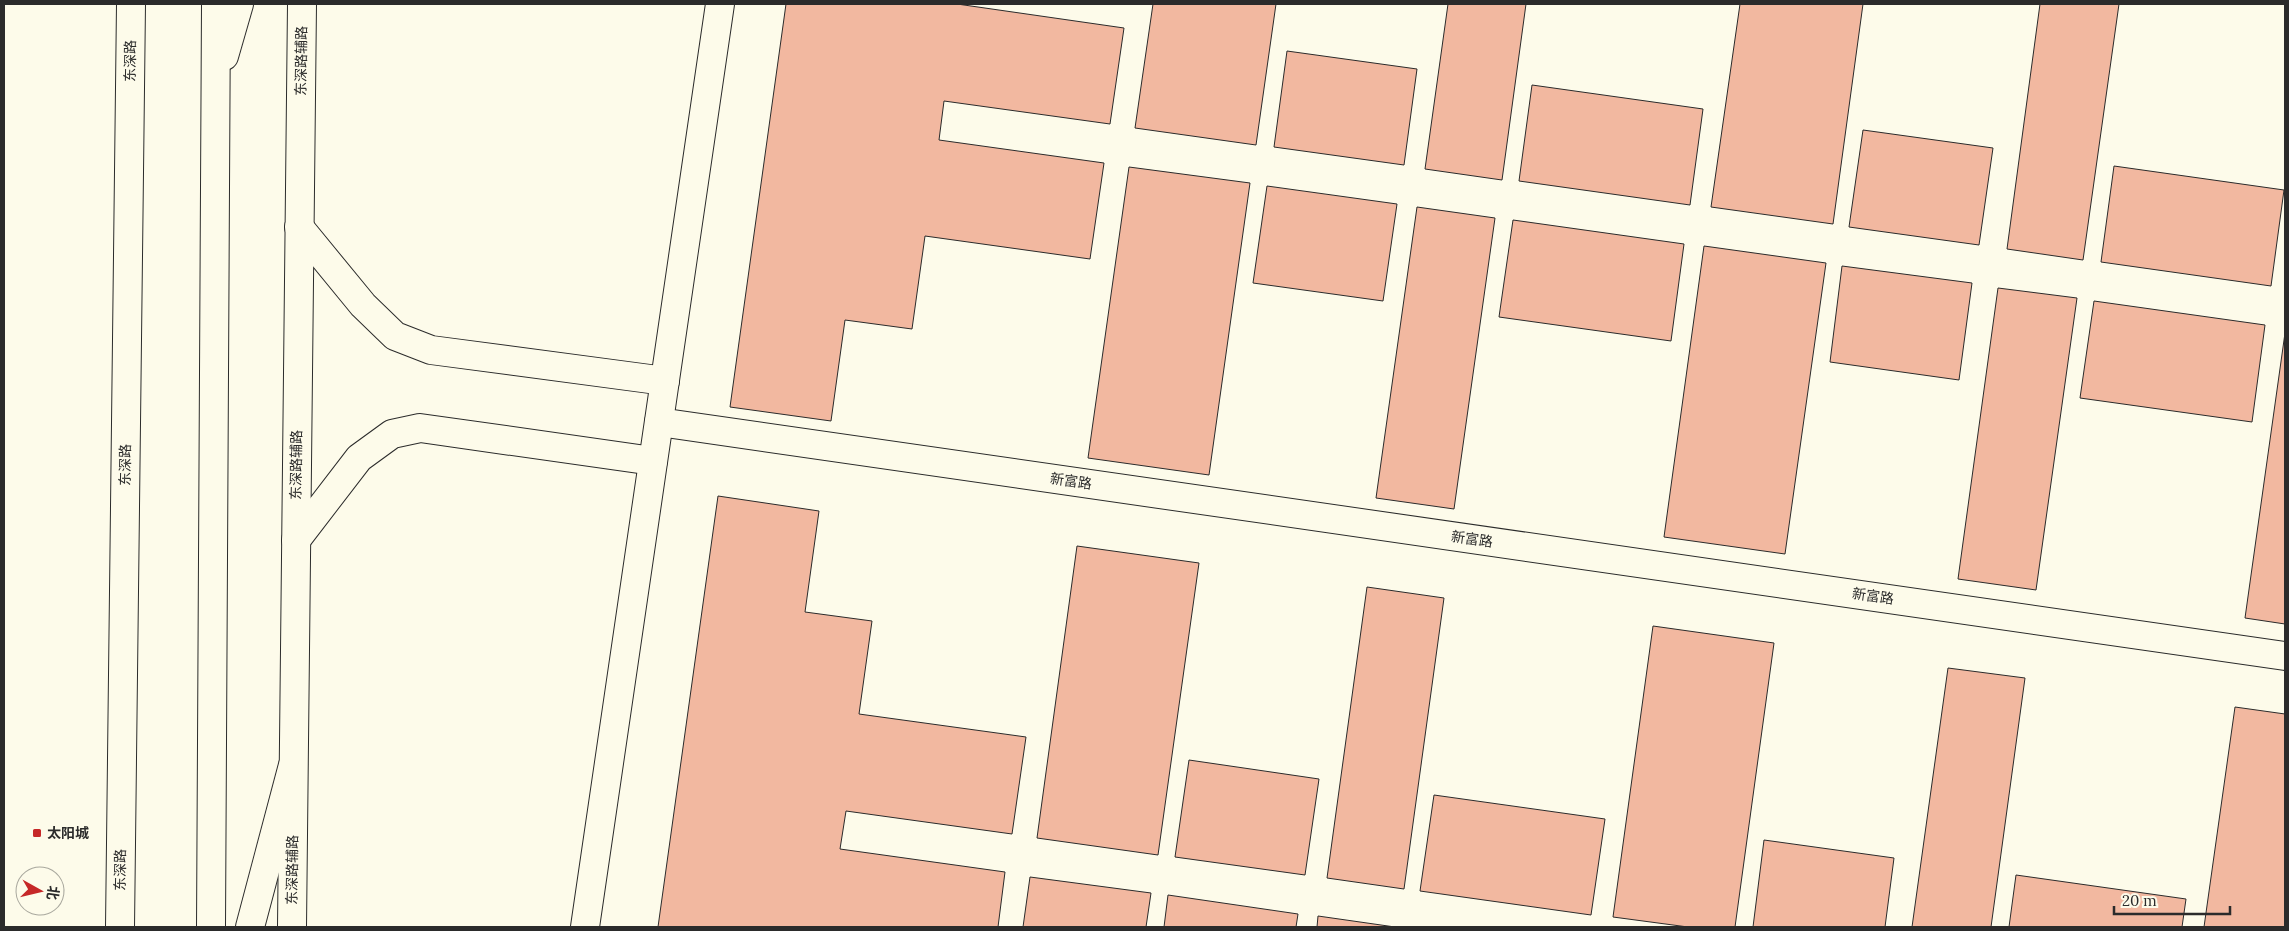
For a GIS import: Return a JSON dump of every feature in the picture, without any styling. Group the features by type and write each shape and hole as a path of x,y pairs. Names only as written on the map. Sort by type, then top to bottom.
{"main road":[{"name":"东深路","path":"120,927 131,4"},
{"path":"211,927 214,91 216,4"},
{"path":"214,91 239,4"},
{"name":"东深路辅路","path":"292,927 302,4"},
{"path":"586,927 720,4"},
{"path":"299,227 363,305 396,336 431,350 665,381"},
{"name":"新富路","path":"659,422 2285,656"},
{"path":"296,540 359,458 392,434 420,428 653,461"},
{"path":"250,927 293,765"}],"building":[{"path":"786,4 957,4 1124,28 1110,124 944,101 939,140 1104,163 1090,259 925,236 912,329 845,320 831,421 730,407"},
{"path":"1153,4 1276,4 1256,145 1135,128"},
{"path":"1448,4 1526,4 1502,180 1425,169"},
{"path":"1740,4 1863,4 1833,224 1711,207"},
{"path":"2040,4 2119,4 2083,260 2007,249"},
{"path":"1287,51 1417,69 1404,165 1274,147"},
{"path":"1532,85 1703,109 1690,205 1519,181"},
{"path":"1863,130 1993,148 1979,245 1849,227"},
{"path":"2114,166 2284,190 2271,286 2101,262"},
{"path":"1129,167 1250,183 1209,475 1088,458"},
{"path":"1267,186 1397,204 1383,301 1253,283"},
{"path":"1417,207 1495,218 1454,509 1376,498"},
{"path":"1513,220 1684,244 1671,341 1499,317"},
{"path":"1704,246 1826,263 1785,554 1664,537"},
{"path":"1842,266 1972,283 1959,380 1830,362"},
{"path":"1998,288 2077,298 2036,590 1958,579"},
{"path":"2094,301 2265,325 2252,422 2080,398"},
{"path":"2285,333 2285,624 2245,618"},
{"path":"718,496 819,511 805,612 872,621 859,714 1026,737 1012,834 846,811 840,849 1005,872 998,927 658,927"},
{"path":"1077,546 1199,563 1158,855 1037,838"},
{"path":"1367,587 1444,598 1404,889 1327,878"},
{"path":"1653,626 1774,643 1735,927 1688,927 1613,917"},
{"path":"1948,668 2025,678 1991,927 1912,927"},
{"path":"2235,707 2285,714 2285,927 2204,927"},
{"path":"1189,760 1319,779 1305,875 1175,857"},
{"path":"1434,795 1605,819 1591,915 1420,891"},
{"path":"1764,840 1894,858 1885,927 1753,927"},
{"path":"2016,875 2186,899 2182,927 2009,927"},
{"path":"1030,877 1151,893 1146,927 1023,927"},
{"path":"1168,895 1298,914 1296,927 1164,927"},
{"path":"1318,916 1395,927 1317,927"}],"place":[{"name":"太阳城","path":"37,833"}]}
